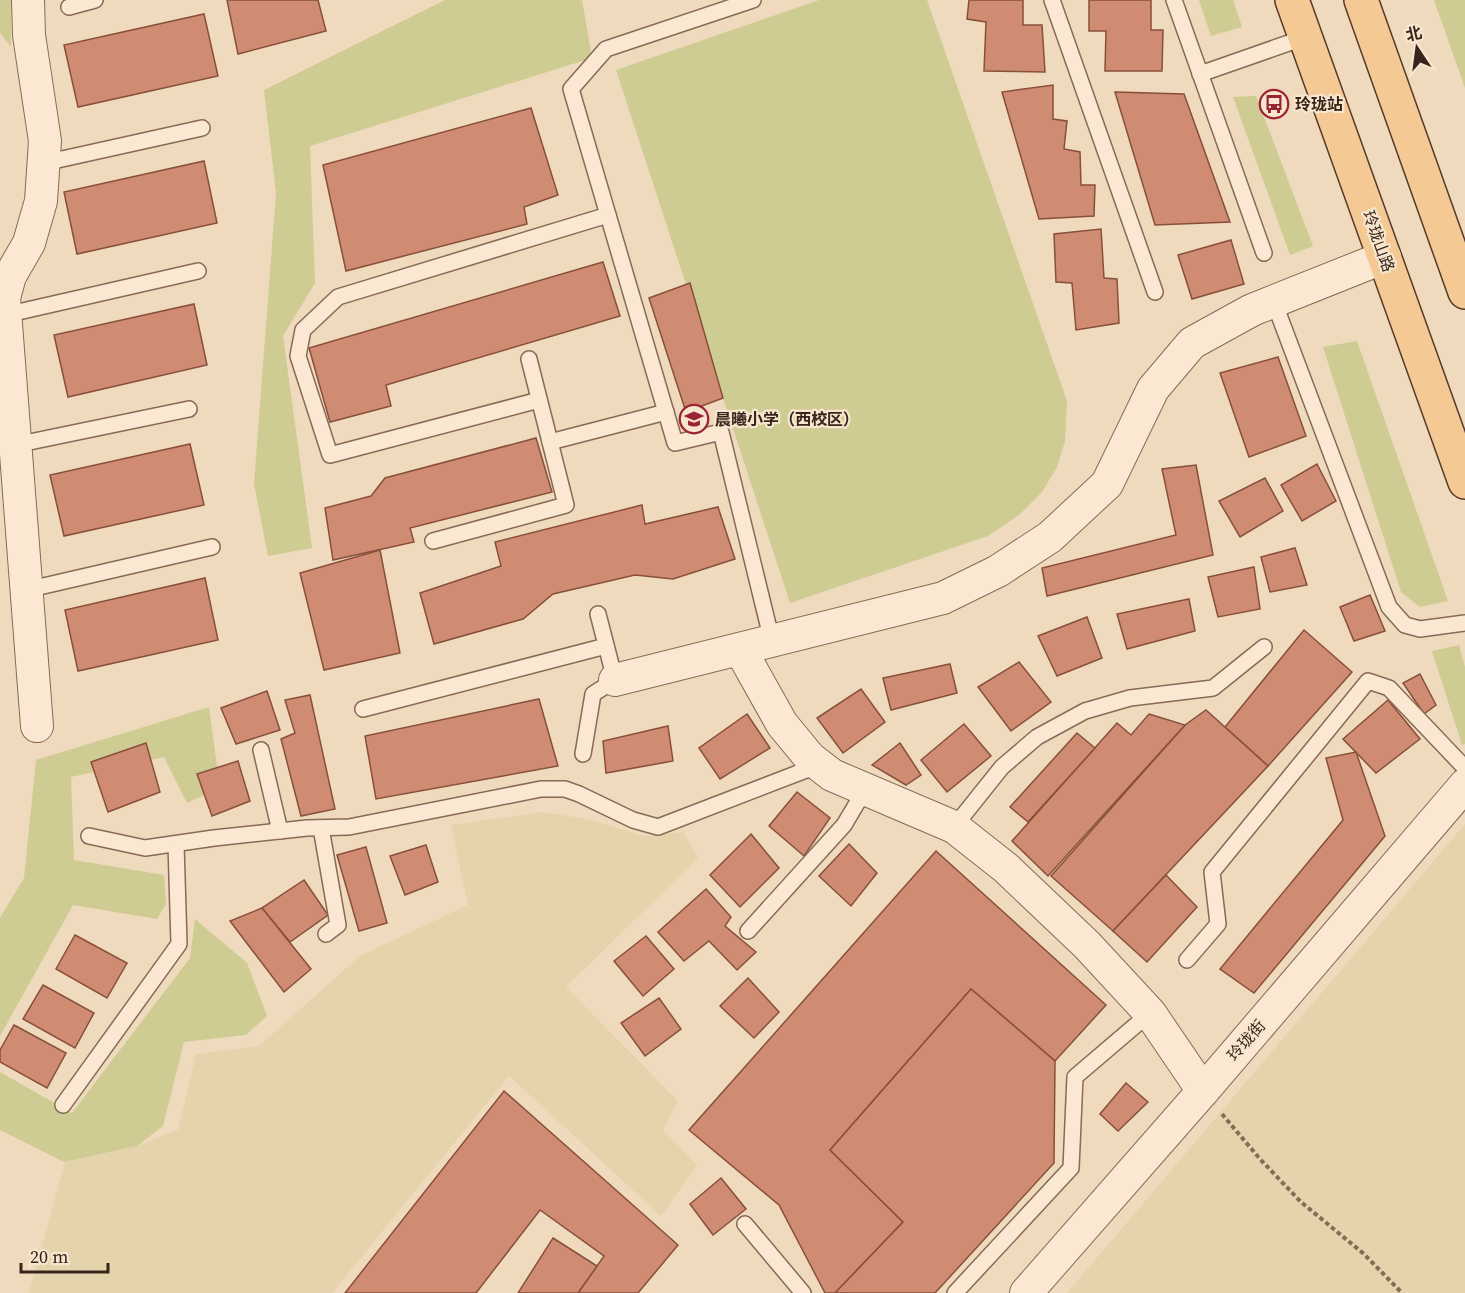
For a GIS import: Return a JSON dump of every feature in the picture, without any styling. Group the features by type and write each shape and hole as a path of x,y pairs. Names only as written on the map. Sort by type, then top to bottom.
{"main road":[{"name":"玲珑山路","path":"1292,0 1465,482"},
{"path":"1361,0 1465,292"}],"street":[{"path":"28,0 30,35 45,141 44,163 41,201 29,243 5,293 37,726"},
{"path":"615,680 943,598 998,571 1050,537 1107,484 1153,389 1192,343 1252,310 1384,257"},
{"path":"740,649 782,724 810,758 832,775 954,827 1006,867 1087,945 1150,1013 1203,1091"},
{"name":"玲珑街","path":"1026,1293 1203,1091 1465,785"}],"lane":[{"path":"69,7 95,0"},
{"path":"753,0 606,49 571,89 675,443 721,432 772,641"},
{"path":"1052,0 1155,292"},
{"path":"1174,0 1264,253"},
{"path":"1200,74 1306,37"},
{"path":"44,163 202,128"},
{"path":"539,400 330,456 298,356 303,330 338,297 608,215"},
{"path":"5,293 198,271"},
{"path":"1275,302 1389,607 1405,625 1420,629 1465,623"},
{"path":"433,541 566,505 529,359"},
{"path":"15,445 189,409"},
{"path":"550,442 666,412"},
{"path":"27,590 212,547"},
{"path":"583,754 593,694 615,680 598,614"},
{"path":"363,709 606,646"},
{"path":"954,827 1002,767 1037,737 1085,711 1119,701 1213,688 1264,647"},
{"path":"1187,960 1218,924 1212,872 1368,681 1389,688 1465,768"},
{"path":"261,750 280,831"},
{"path":"89,836 145,848 280,831 349,827 541,789 565,789 633,820 658,827 820,765"},
{"path":"748,931 844,825 866,788"},
{"path":"321,828 338,925 326,934"},
{"path":"63,1105 179,944 176,843"},
{"path":"955,1293 1071,1168 1074,1077 1150,1013"},
{"path":"745,1224 803,1293"}],"path":[{"path":"1203,1091 1260,1159 1301,1202 1364,1254 1402,1293"}],"shaded area":[{"path":"0,0 11,0 11,47 0,33"},
{"path":"445,0 582,0 592,58 310,146 315,283 283,336 312,548 268,556 254,484 276,193 264,90"},
{"path":"819,0 927,0 1067,401 1065,441 1057,467 1042,492 1019,515 988,536 790,603 616,70"},
{"path":"1199,0 1233,0 1242,27 1211,36"},
{"path":"1434,0 1465,0 1465,88"},
{"path":"1256,96 1313,246 1290,255 1233,97"},
{"path":"1357,341 1448,601 1420,607 1401,592 1323,347"},
{"path":"1459,645 1465,667 1465,744 1462,745 1432,651"},
{"path":"209,707 220,788 187,803 164,757 71,777 74,860 164,875 166,904 157,919 73,905 0,1036 0,918 24,878 36,760"},
{"path":"543,812 587,819 644,836 683,832 698,858 566,987 678,1101 663,1130 697,1165 661,1216 509,1076 332,1293 29,1293 65,1162 137,1146 178,1130 196,1054 259,1046 360,956 468,905 451,825"},
{"path":"1465,824 1465,1293 1067,1293"},
{"path":"195,919 247,963 267,1016 246,1035 184,1042 163,1126 137,1146 64,1162 0,1130 0,1072 72,1113 190,958"}],"building":[{"path":"227,0 318,0 326,31 238,54"},
{"path":"969,0 1023,0 1023,25 1042,25 1045,72 984,71 986,22 967,19"},
{"path":"1089,0 1151,0 1151,30 1163,30 1162,71 1105,71 1106,31 1089,31"},
{"path":"204,14 218,76 78,107 64,45"},
{"path":"1053,85 1053,119 1067,121 1064,149 1080,152 1081,185 1095,185 1094,216 1039,219 1002,92"},
{"path":"1115,92 1184,94 1230,222 1155,225"},
{"path":"531,108 558,195 524,207 527,224 346,271 323,165"},
{"path":"204,161 217,223 77,254 64,192"},
{"path":"1101,229 1104,278 1117,279 1119,323 1076,330 1072,283 1056,282 1054,234"},
{"path":"1231,240 1244,284 1192,299 1178,255"},
{"path":"603,262 620,316 386,385 391,406 330,422 309,348"},
{"path":"690,283 723,398 686,412 649,298"},
{"path":"194,304 207,365 68,397 54,335"},
{"path":"1278,357 1306,436 1249,457 1220,373"},
{"path":"536,438 552,492 410,528 414,542 333,560 325,508 371,496 385,478"},
{"path":"190,444 204,505 64,536 50,475"},
{"path":"1317,464 1336,501 1302,521 1281,485"},
{"path":"1196,465 1213,555 1047,596 1042,568 1176,535 1162,469"},
{"path":"1265,478 1283,511 1240,537 1219,501"},
{"path":"642,505 645,524 718,507 735,559 673,579 635,575 553,594 523,619 434,644 420,593 501,566 495,542"},
{"path":"1295,548 1307,585 1270,592 1261,557"},
{"path":"380,550 400,653 324,670 300,573"},
{"path":"1254,567 1260,609 1218,617 1208,577"},
{"path":"205,578 218,640 78,671 65,610"},
{"path":"1370,595 1385,631 1354,641 1340,607"},
{"path":"1189,599 1195,631 1127,649 1117,614"},
{"path":"1087,617 1102,658 1057,676 1038,636"},
{"path":"1304,630 1352,672 1268,766 1225,727"},
{"path":"1019,662 1051,702 1011,731 978,687"},
{"path":"950,664 957,693 891,710 883,678"},
{"path":"1420,674 1436,705 1424,714 1403,683"},
{"path":"861,689 885,722 843,753 817,718"},
{"path":"267,691 280,730 236,744 221,708"},
{"path":"310,695 335,809 301,816 281,739 295,733 285,700"},
{"path":"539,699 558,766 376,799 365,736"},
{"path":"1388,700 1420,739 1376,773 1343,739"},
{"path":"1206,710 1268,766 1113,931 1051,876 1185,725"},
{"path":"747,714 770,748 720,779 699,748"},
{"path":"1149,714 1185,725 1048,876 1012,841 1117,723 1131,735"},
{"path":"964,724 991,756 947,792 921,760"},
{"path":"668,726 673,761 606,773 603,741"},
{"path":"1077,733 1095,748 1028,822 1010,807"},
{"path":"146,743 160,792 108,812 91,762"},
{"path":"900,743 921,775 906,785 872,765"},
{"path":"1356,752 1385,836 1254,993 1220,969 1343,820 1326,758"},
{"path":"238,761 250,801 212,816 197,774"},
{"path":"797,792 830,818 804,856 769,826"},
{"path":"751,834 779,868 740,907 710,875"},
{"path":"849,844 877,873 851,906 819,876"},
{"path":"426,845 438,882 405,895 390,856"},
{"path":"366,847 387,923 359,931 337,855"},
{"path":"936,851 1106,1005 1055,1061 971,989 830,1150 903,1222 835,1293 825,1293 779,1205 689,1130"},
{"path":"1166,875 1197,907 1147,962 1113,931"},
{"path":"304,880 328,915 290,942 262,908"},
{"path":"706,889 731,917 725,926 756,952 737,970 709,941 684,961 658,932"},
{"path":"262,908 311,969 284,992 230,921"},
{"path":"75,935 127,963 107,998 56,969"},
{"path":"646,936 674,969 643,996 614,961"},
{"path":"748,978 779,1012 754,1038 720,1006"},
{"path":"43,985 94,1013 75,1048 23,1019"},
{"path":"971,989 1055,1061 1054,1163 935,1293 835,1293 903,1222 830,1150"},
{"path":"659,998 681,1029 645,1056 621,1023"},
{"path":"14,1025 66,1053 47,1088 0,1062 0,1050"},
{"path":"1126,1083 1148,1102 1118,1131 1100,1114"},
{"path":"504,1091 678,1245 638,1293 578,1293 604,1256 540,1210 476,1293 345,1293"},
{"path":"721,1178 746,1209 713,1235 690,1204"},
{"path":"553,1238 597,1266 578,1293 518,1293"}],"place":[{"name":"玲珑站","path":"1274,104"},
{"name":"晨曦小学（西校区）","path":"694,419"}]}
